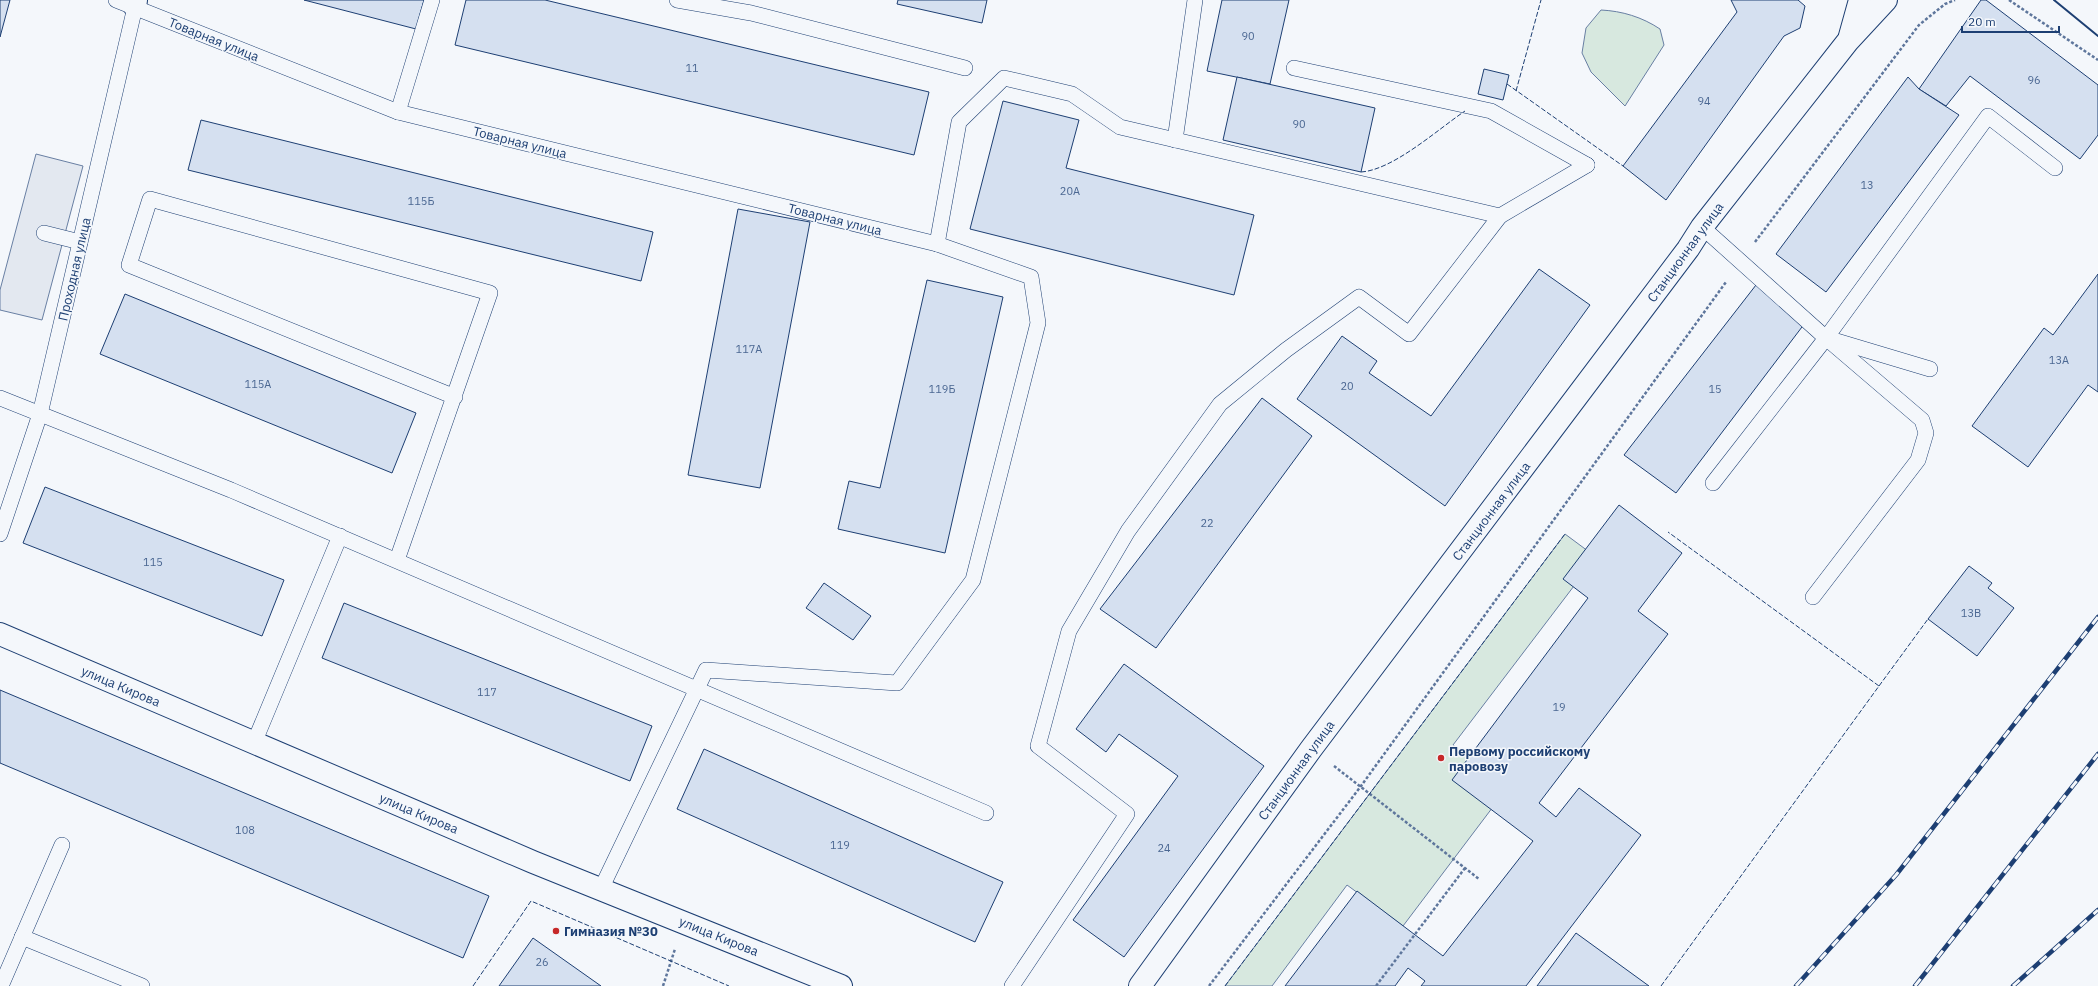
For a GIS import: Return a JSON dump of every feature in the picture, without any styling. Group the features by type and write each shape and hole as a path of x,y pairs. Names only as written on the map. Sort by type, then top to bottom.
{"main road":[{"path":"1848,41 1849,0"},
{"name":"Станционная улица","path":"1848,41 1860,0"},
{"name":"Станционная улица","path":"1140,986 1311,749 1688,249 1702,227 1848,41 1886,0"},
{"name":"улица Кирова","path":"0,634 601,890 841,986"}],"lane":[{"path":"398,112 432,0"},
{"path":"677,0 753,7 964,68"},
{"path":"1175,140 1195,0"},
{"name":"Товарная улица","path":"129,2 398,112 937,244 1031,277 1038,323 973,580 897,684 706,670 697,688"},
{"name":"Проходная улица","path":"0,534 40,414 80,242 129,2"},
{"path":"1012,986 1127,814 1038,746 1069,631 1128,531 1220,404 1286,350 1359,297 1409,334 1500,216 1587,165 1491,111 1294,68"},
{"path":"937,244 959,122 1004,78 1072,94 1120,127 1500,216"},
{"path":"1713,484 1826,338 1988,116 2055,168"},
{"path":"397,560 455,397 490,293 150,199 129,265 455,397"},
{"path":"1702,227 1826,338 1922,420 1926,433 1918,460 1813,596"},
{"path":"44,233 80,242"},
{"path":"1826,338 1930,369"},
{"path":"0,398 231,490 697,688 986,813"},
{"path":"254,743 340,536"},
{"path":"601,890 697,688"},
{"path":"1,986 62,845"},
{"path":"22,937 142,986"}],"path":[{"path":"1209,986 1361,786 1740,262 1919,25 1945,4 1955,0"},
{"path":"2009,0 2098,60"},
{"path":"1311,749 1361,786 1479,879"},
{"path":"1376,986 1465,868"},
{"path":"663,986 684,922"}],"shaded area":[{"path":"1601,10 1632,15 1646,21 1660,29 1664,45 1625,106 1591,72 1582,53 1586,28"},
{"path":"36,154 83,166 42,320 0,310 0,290"},
{"path":"1565,534 1596,557 1453,745 1508,787 1403,926 1347,885 1272,986 1225,986"}],"building":[{"path":"0,0 10,0 0,37"},
{"path":"304,0 424,0 416,29"},
{"path":"466,0 545,0 929,92 914,155 455,45"},
{"path":"898,0 987,0 982,23 897,4"},
{"path":"1222,0 1289,0 1270,84 1207,71"},
{"path":"1731,0 1798,0 1805,6 1800,28 1784,36 1666,200 1623,166 1737,12"},
{"path":"1981,0 1986,0 2098,85 2098,135 2080,159 1970,76 1946,106 1919,89"},
{"path":"1484,69 1509,75 1503,100 1478,94"},
{"path":"1237,77 1375,108 1361,172 1223,140"},
{"path":"1908,77 1919,89 1959,115 1826,292 1776,254"},
{"path":"1003,101 1079,120 1066,168 1254,215 1234,295 970,229"},
{"path":"201,120 653,232 641,281 188,170"},
{"path":"738,209 810,222 760,488 688,475"},
{"path":"1539,269 1590,305 1445,506 1297,399 1342,336 1377,361 1369,373 1431,416"},
{"path":"2098,274 2098,392 2088,385 2028,467 1972,426 2044,328 2053,335"},
{"path":"927,280 1003,297 945,553 838,529 849,481 880,488"},
{"path":"1756,285 1805,323 1676,493 1624,455"},
{"path":"125,294 416,413 392,473 100,354"},
{"path":"1262,398 1312,436 1156,648 1100,609"},
{"path":"45,487 284,580 262,636 23,543"},
{"path":"1619,505 1682,553 1638,611 1668,634 1539,803 1556,817 1579,788 1641,835 1526,986 1421,986 1425,981 1408,968 1395,986 1285,986 1357,891 1443,956 1533,841 1452,780 1588,598 1563,579"},
{"path":"1969,566 1992,583 1988,588 2014,608 1977,656 1928,619"},
{"path":"824,583 871,616 853,640 806,608"},
{"path":"344,603 652,726 630,781 322,658"},
{"path":"1124,664 1264,766 1124,957 1073,920 1178,776 1119,734 1106,752 1076,729"},
{"path":"0,690 489,896 463,958 0,763"},
{"path":"704,749 1003,882 975,942 677,809"},
{"path":"1576,933 1649,986 1537,986"},
{"path":"533,938 601,986 499,986"}],"railway":[{"path":"1796,986 1896,875 2098,617"},
{"path":"1915,986 2098,754"},
{"path":"2013,986 2098,910"}],"fence":[{"path":"1516,91 1541,0"},
{"path":"1507,84 1623,166"},
{"path":"1361,172 1374,170 1401,157 1465,111"},
{"path":"1661,986 1879,686 1668,532"},
{"path":"1225,986 1565,534"},
{"path":"1879,686 1928,619"},
{"path":"473,986 531,901 729,986"}],"wall":[{"path":"2054,0 2098,36"}],"place":[{"name":"Первому российскому паровозу","path":"1441,758"},
{"name":"Гимназия №30","path":"556,931"}]}
